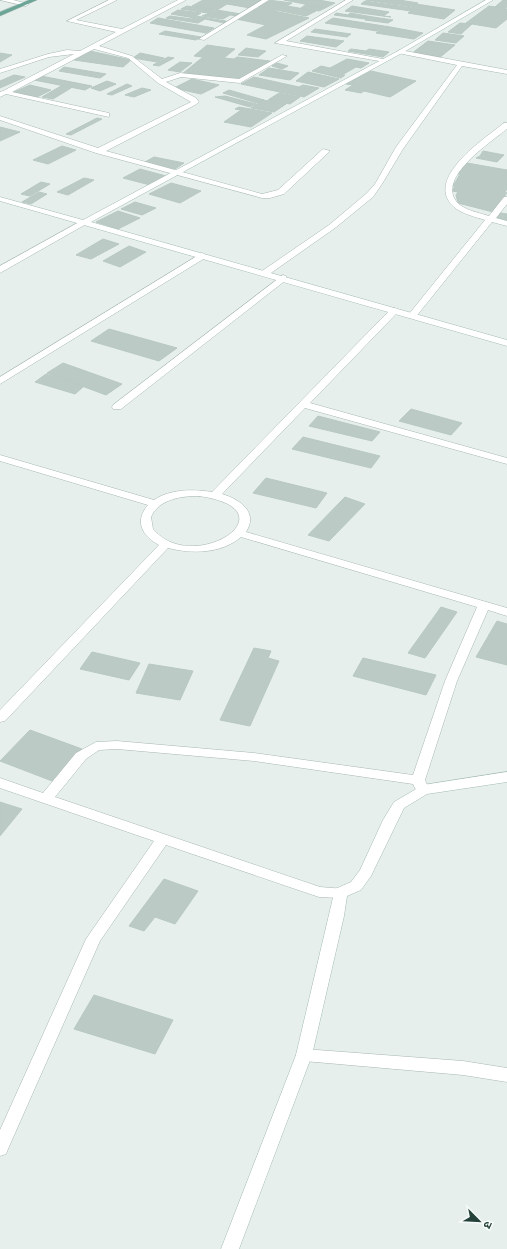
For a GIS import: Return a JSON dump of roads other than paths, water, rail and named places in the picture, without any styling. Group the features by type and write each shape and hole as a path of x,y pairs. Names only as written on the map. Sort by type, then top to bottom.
{"main road":[{"path":"0,14 34,0"}],"street":[{"path":"2,0 26,4"},
{"path":"114,0 70,21 121,31"},
{"path":"2,93 183,0"},
{"path":"202,39 266,0"},
{"path":"272,46 350,0"},
{"path":"0,270 400,52 490,0"},
{"path":"280,42 387,59"},
{"path":"92,46 130,57 160,82 194,99 195,102 99,151"},
{"path":"0,71 46,55 66,52 81,52"},
{"path":"400,52 507,72"},
{"path":"160,82 180,75 240,81 284,56"},
{"path":"264,273 342,218 370,195 383,179 399,149 425,115 461,63"},
{"path":"2,93 106,115"},
{"path":"0,118 99,151 249,193 270,196 281,192 326,151"},
{"path":"507,125 455,170 448,184 449,194 458,206 507,224"},
{"path":"0,199 283,278 507,343"},
{"path":"412,316 507,200"},
{"path":"0,382 202,256"},
{"path":"117,407 283,278"},
{"path":"215,495 394,311"},
{"path":"303,404 507,461"},
{"path":"0,458 155,504"},
{"path":"199,493 215,495 229,499 239,506 245,515 245,524 239,533 229,541 204,548 181,548 166,544 154,538 146,530 144,521 147,512 155,504 167,498 182,494 199,493"},
{"path":"239,533 507,612"},
{"path":"0,718 166,544"},
{"path":"0,783 319,892 340,894 356,886 366,872 390,820 399,806 420,785 451,681 484,605"},
{"path":"46,799 84,753 96,746 118,745 254,757 420,785 507,777"},
{"path":"0,1149 93,939 164,838"},
{"path":"230,1249 304,1055 337,916 340,894"},
{"path":"304,1055 463,1068 507,1075"}]}
